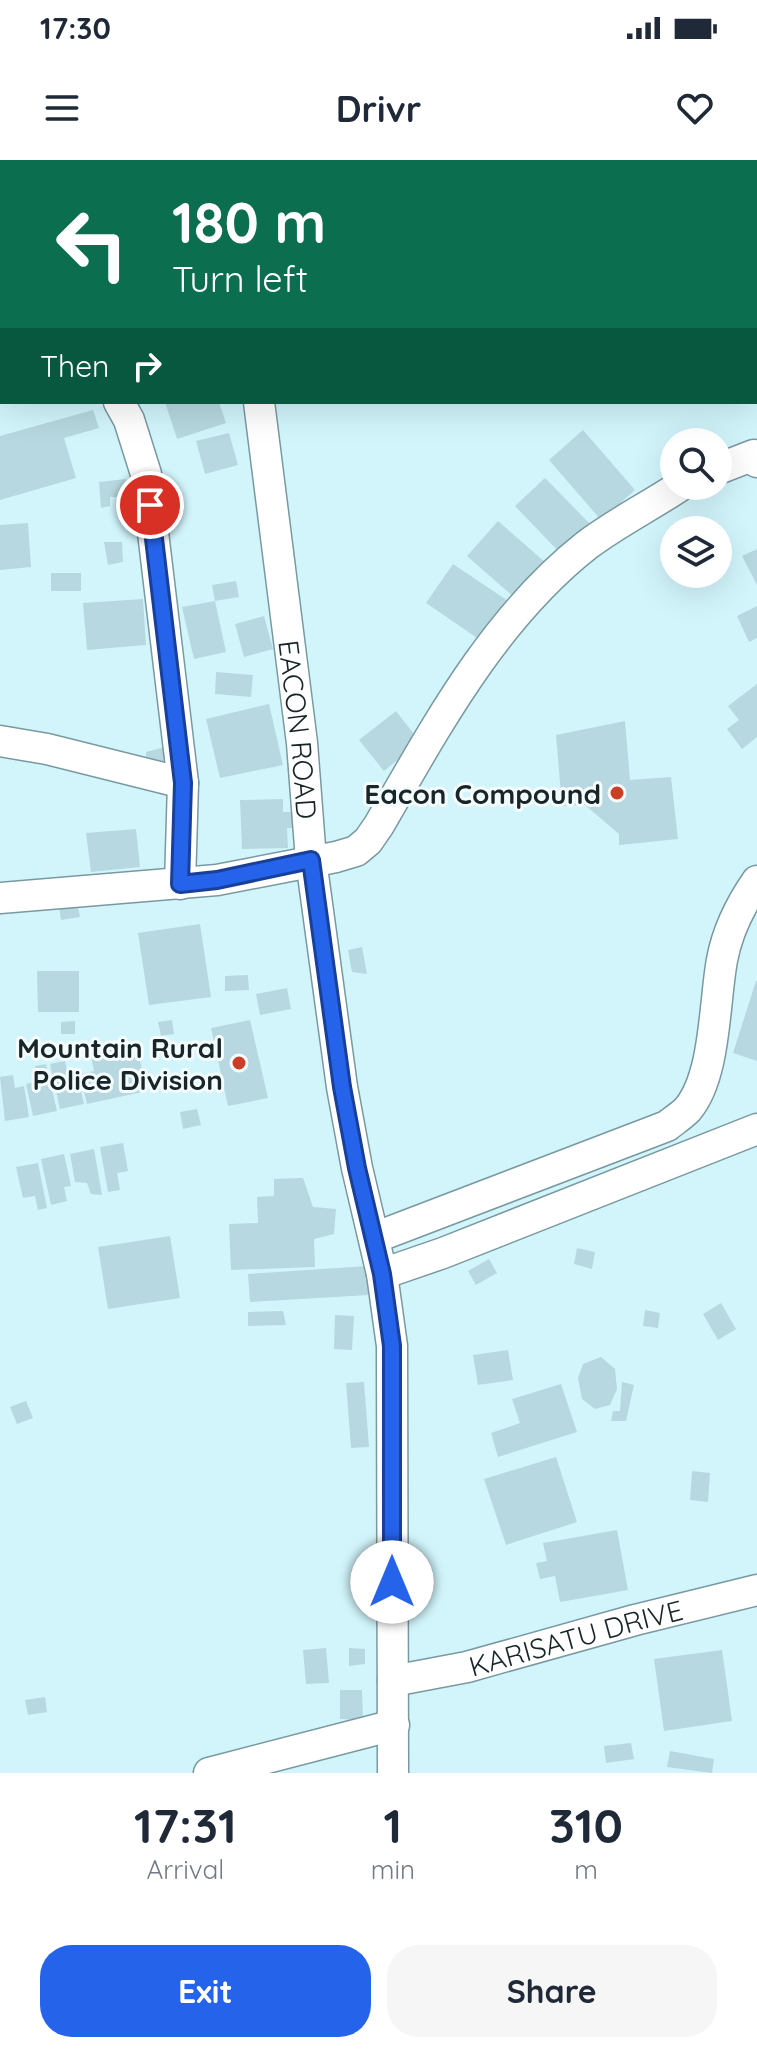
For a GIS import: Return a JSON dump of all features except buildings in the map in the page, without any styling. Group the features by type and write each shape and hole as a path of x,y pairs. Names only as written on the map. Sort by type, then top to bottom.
{"street":[{"path":"120,404 146,474 183,783 180,884"},
{"name":"EACON ROAD","path":"259,404 302,743 311,860 342,1087 382,1274 392,1346 393,1773"},
{"path":"732,464 754,455 757,462"},
{"path":"0,898 217,880 346,854 368,841 453,699 495,640 537,591 587,545 660,499"},
{"path":"0,741 47,749 183,783"},
{"path":"374,1238 667,1126 686,1112 697,1096 705,1068 717,1015 722,959 744,900 757,881"},
{"path":"382,1274 443,1253 757,1129"},
{"name":"KARISATU DRIVE","path":"393,1681 467,1667 757,1590"},
{"path":"209,1773 394,1725"}],"place":[{"name":"Eacon Compound","path":"617,793"},
{"name":"Mountain Rural Police Division","path":"239,1063"}],"route":[{"path":"150,505 183,783 180,884 217,880 311,860 342,1087 382,1274 392,1346 392,1582"}]}
